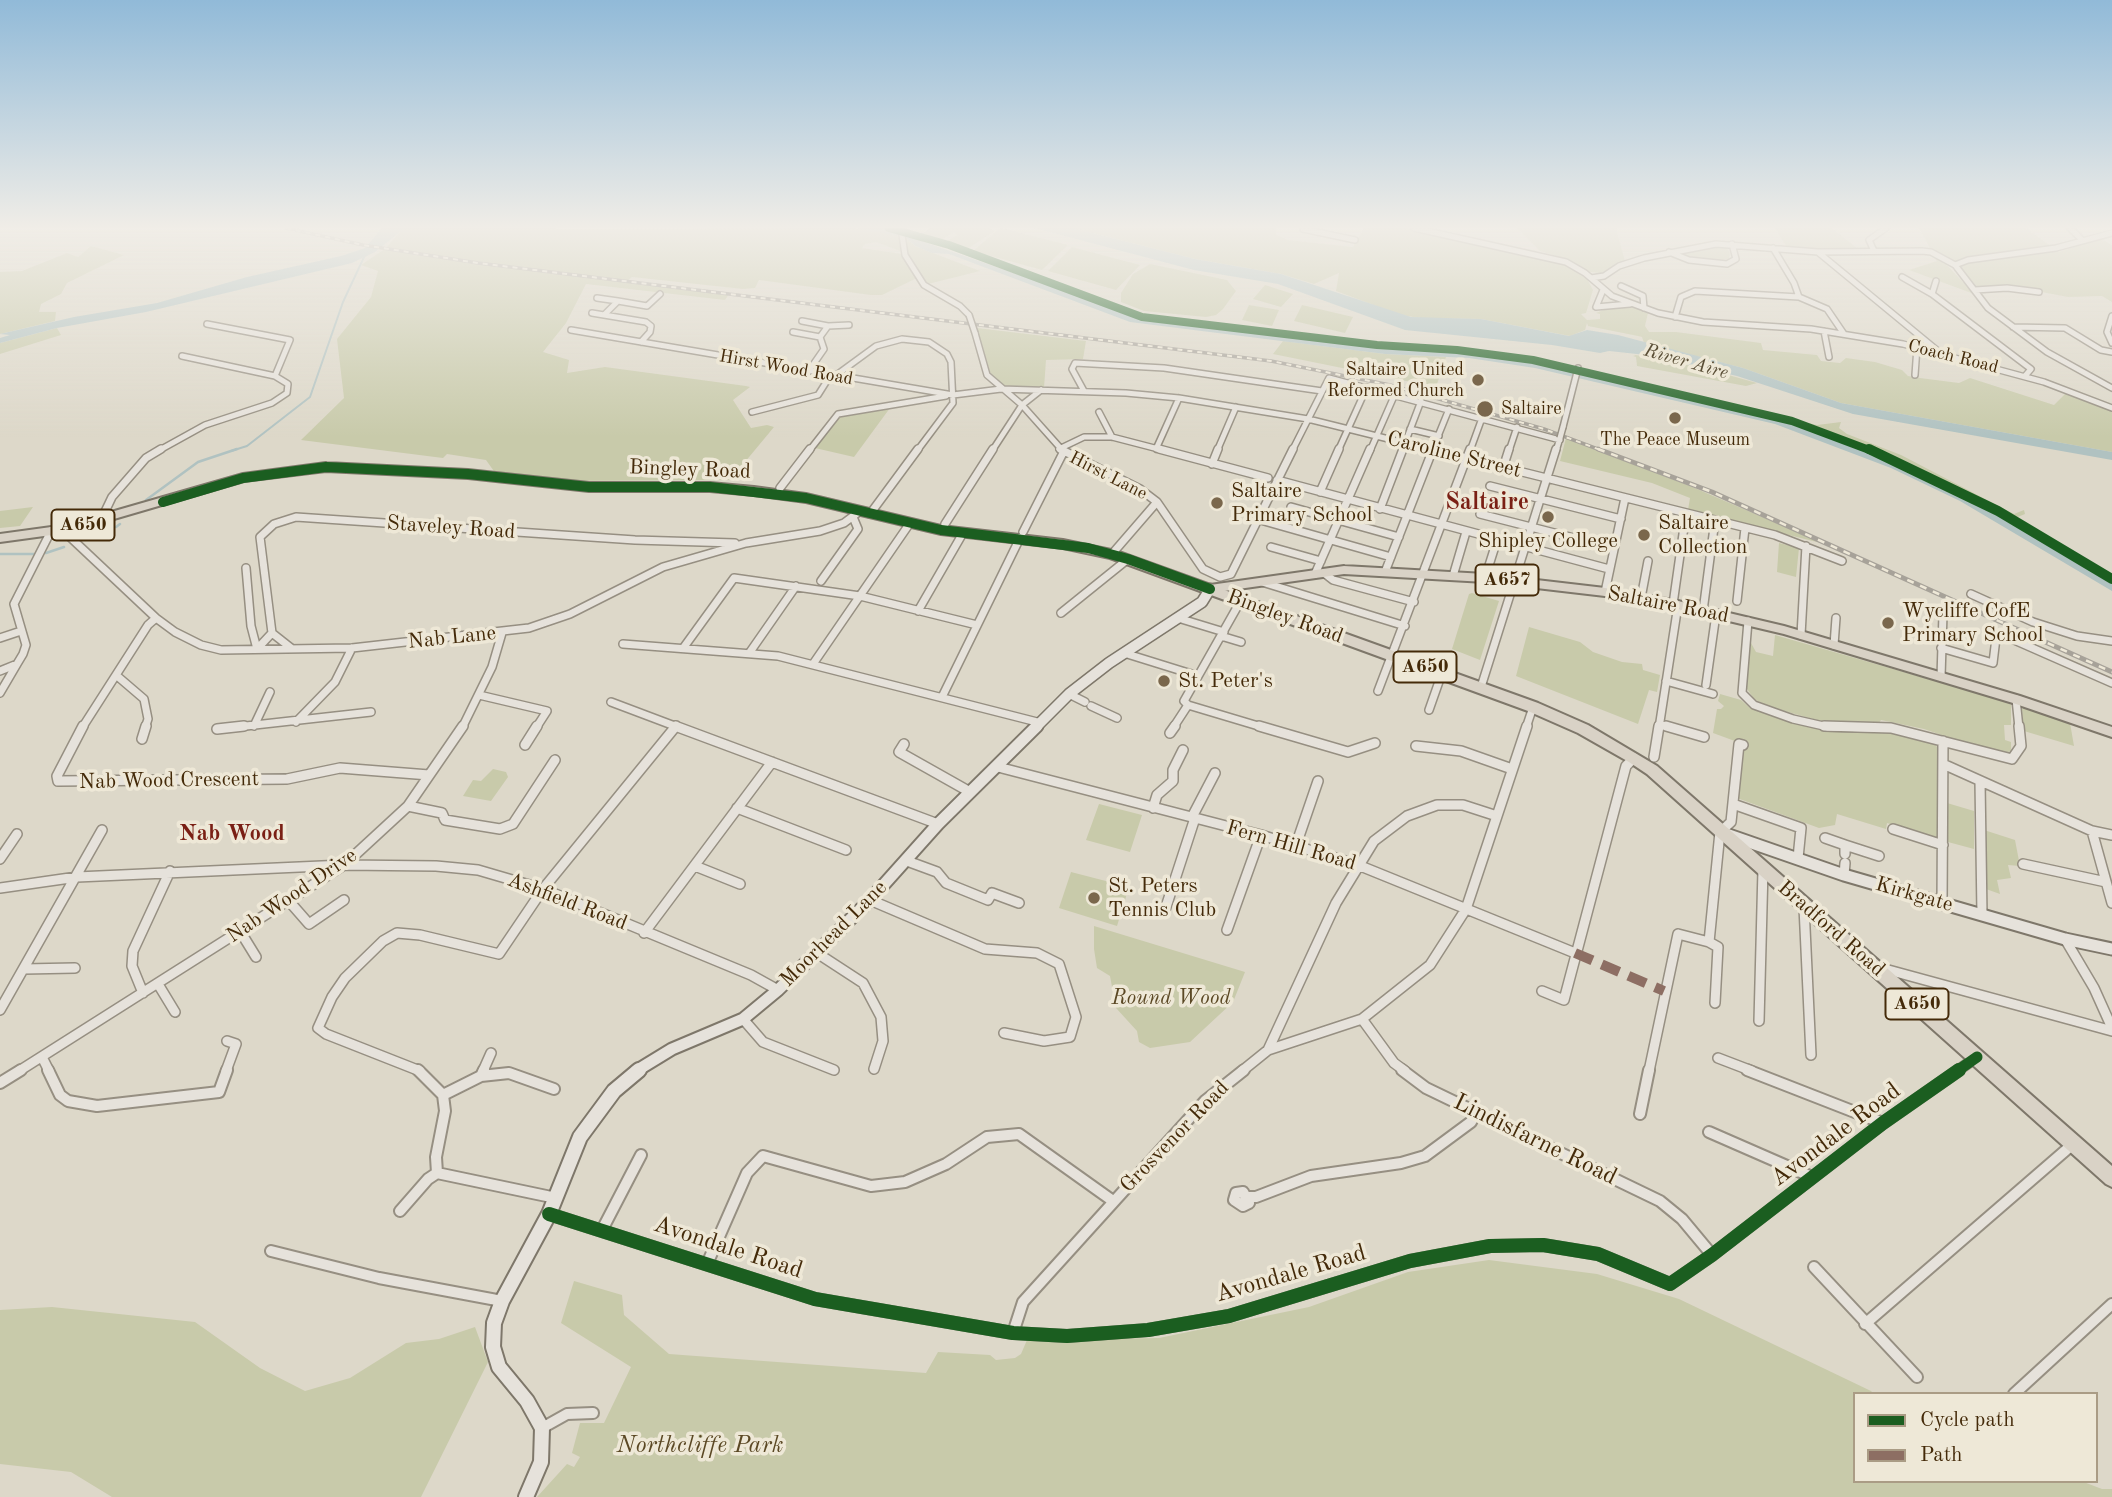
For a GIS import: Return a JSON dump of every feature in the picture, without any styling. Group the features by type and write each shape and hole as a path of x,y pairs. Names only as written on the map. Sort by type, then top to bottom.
{"highway":[{"name":"Bingley Road","path":"0,538 66,529 243,478 326,467 468,474 589,487 710,487 806,498 861,514 963,533 1022,535 1128,559 1533,707 1583,729 1634,758 1676,792"},
{"name":"Bradford Road","path":"1676,792 2112,1178"}],"main road":[{"name":"Saltaire Road","path":"1210,589 1320,570 1344,570 1514,580 1605,592 1703,611 1801,635 2016,699 2112,732"}],"street":[{"path":"597,298 647,306 656,298"},
{"name":"Hirst Lane","path":"946,298 969,315 987,375 1022,405 1061,451 1140,489 1157,502 1112,554"},
{"path":"1600,298 1597,308 1631,304"},
{"name":"Coach Road","path":"1618,298 1675,317 1703,322 1824,331 1917,347 2057,386 2112,408"},
{"path":"1643,298 1644,308"},
{"path":"1675,317 1681,298"},
{"path":"1803,298 1828,309 1844,334"},
{"path":"1874,298 1941,353"},
{"path":"1937,298 2057,386"},
{"path":"1981,298 1988,308 2063,363 2112,388"},
{"path":"604,315 618,302"},
{"path":"592,313 646,322 652,326 641,342"},
{"path":"2112,316 2107,332 2112,343"},
{"path":"802,321 828,326 849,325"},
{"path":"207,324 290,340 275,376"},
{"path":"820,337 828,326"},
{"path":"2013,327 2065,328 2101,350 2112,352"},
{"name":"Hirst Wood Road","path":"571,330 592,337 641,342 953,395 1002,388 1179,398"},
{"path":"1824,331 1829,357"},
{"path":"793,332 820,337"},
{"path":"808,372 824,349 820,337"},
{"path":"752,412 818,396 833,376 876,346 902,339 929,342 947,354 951,362 953,403 861,514 858,529 821,581"},
{"path":"1915,374 1917,347"},
{"path":"101,520 112,497 126,479 153,454 205,425 283,397 289,387 275,376 182,356"},
{"path":"1084,391 1072,369 1075,363 1164,368 1322,391"},
{"path":"1481,687 1560,439 1578,368"},
{"path":"2025,376 2031,369"},
{"path":"1157,502 1209,573 1227,577 1234,569 1256,519 1329,378 1560,439"},
{"path":"1320,492 1367,387"},
{"path":"945,524 1022,405 1041,390"},
{"path":"1320,570 1330,540 1395,394"},
{"path":"780,488 838,414 953,395"},
{"path":"1156,449 1179,398"},
{"name":"Caroline Street","path":"1179,398 1308,419 1349,429 1745,528 1806,546 1842,561"},
{"path":"1380,509 1421,401"},
{"path":"1212,464 1236,407"},
{"path":"1385,572 1450,409"},
{"path":"1099,412 1112,437"},
{"path":"1378,691 1425,574 1482,418"},
{"path":"1503,468 1517,427"},
{"path":"1410,429 1439,436"},
{"path":"942,697 1061,451 1084,438 1112,437 1268,478"},
{"path":"1277,480 1609,569"},
{"path":"1490,486 1620,519"},
{"path":"1605,592 1625,498"},
{"path":"1291,507 1399,537"},
{"path":"1654,757 1686,513"},
{"name":"Nab Lane","path":"66,529 71,538 156,618 175,632 201,645 222,650 352,648 529,628 570,614 663,567 746,543 820,531 861,514"},
{"path":"1480,514 1613,548"},
{"name":"Staveley Road","path":"272,633 259,546 260,537 283,520 296,517 635,540 746,543"},
{"path":"1256,519 1391,557"},
{"path":"1703,611 1715,520"},
{"path":"813,664 910,523"},
{"path":"1737,601 1745,528"},
{"path":"0,692 26,645 13,604 51,531"},
{"path":"1453,576 1466,532"},
{"path":"918,611 963,533"},
{"path":"1485,578 1497,540"},
{"path":"1801,635 1806,546"},
{"path":"1271,547 1320,570 1334,580 1414,602"},
{"path":"1061,613 1128,559"},
{"path":"1641,598 1648,561"},
{"path":"246,568 251,626 257,649"},
{"path":"684,647 734,578 860,596 977,625"},
{"path":"1262,582 1405,626"},
{"path":"750,652 796,586"},
{"name":"Moorhead Lane","path":"542,1428 527,1401 499,1367 493,1347 494,1323 502,1301 550,1214 580,1137 614,1091 633,1073 672,1049 743,1020 778,990 870,900 938,824 1069,694 1124,653 1202,602 1210,589"},
{"path":"1971,594 2033,622 2077,636 2111,642"},
{"path":"1170,733 1198,676 1240,602"},
{"path":"1706,685 1716,614"},
{"path":"1941,677 1942,614"},
{"name":"Nab Wood Crescent","path":"156,618 148,625 81,731 57,776 58,781 288,779 340,768 429,775"},
{"path":"1178,618 1241,642"},
{"path":"1834,645 1836,618"},
{"path":"1748,621 1741,688 1745,697 1754,705 1805,723 1828,727 1891,727 1990,755 2012,758 2021,746 2016,699"},
{"path":"0,638 21,631"},
{"path":"257,649 272,633 291,648"},
{"name":"Nab Wood Drive","path":"0,1083 344,864 408,806 470,716 502,633"},
{"path":"1941,648 1993,663 1996,638 2005,636 2112,683"},
{"path":"623,644 750,652 813,664 1041,723"},
{"path":"296,722 335,682 352,648"},
{"path":"1124,653 1198,676"},
{"path":"0,671 17,664"},
{"path":"1429,710 1442,673"},
{"path":"116,675 144,699 148,719 142,739"},
{"path":"1666,681 1713,694"},
{"path":"254,726 270,692"},
{"path":"1069,694 1117,718"},
{"path":"479,695 547,711 525,745"},
{"path":"611,702 938,824"},
{"path":"1186,703 1348,752 1375,743"},
{"name":"Grosvenor Road","path":"1013,1333 1023,1302 1205,1101 1268,1050 1362,1019 1430,965 1466,909 1533,707"},
{"path":"217,729 372,712"},
{"path":"1659,724 1704,737"},
{"path":"437,1173 436,1157 445,1111 443,1095 419,1070 326,1034 318,1028 332,997 345,978 366,956 397,933 420,935 499,954 542,889 676,726"},
{"path":"1942,903 1943,741"},
{"path":"904,744 899,752 970,792"},
{"path":"1709,942 1720,832 1731,822 1740,744 1743,745"},
{"path":"1416,746 1461,751 1512,769"},
{"path":"1153,808 1157,795 1173,781 1172,770 1183,750"},
{"path":"1542,991 1564,1000 1626,766 1634,758"},
{"path":"408,806 442,813 445,820 500,829 513,824 555,760"},
{"path":"644,933 772,762"},
{"path":"1943,764 2092,831 2112,835"},
{"name":"Fern Hill Road","path":"998,766 1261,835 1358,865 1575,953"},
{"path":"1164,913 1193,818 1216,772"},
{"path":"1296,845 1318,781"},
{"path":"1980,781 1982,915"},
{"path":"1733,804 1801,828 1798,858"},
{"path":"1268,1050 1336,903 1374,841 1392,825 1437,805 1462,805 1497,816"},
{"path":"737,808 846,850"},
{"path":"1893,829 1943,845"},
{"path":"0,1010 102,830"},
{"path":"2092,831 2112,903"},
{"name":"Kirkgate","path":"1720,832 1798,858 1845,859 1942,903 2065,939 2112,949"},
{"path":"0,859 16,834"},
{"path":"1227,930 1261,835"},
{"path":"1825,838 1845,859 1879,856"},
{"path":"1759,1020 1763,869 1760,854 1775,850"},
{"path":"907,861 937,872 946,883 988,900 992,893 1018,903"},
{"name":"Ashfield Road","path":"0,888 77,877 344,864 436,866 478,870 542,889 751,975 778,990"},
{"path":"2023,864 2106,882"},
{"path":"695,866 740,884"},
{"path":"142,993 132,966 133,951 170,872"},
{"path":"288,900 309,924 344,901"},
{"path":"870,900 985,949 1037,953 1059,964 1076,1017 1070,1037 1044,1041 1004,1032"},
{"path":"1804,906 1811,1055"},
{"path":"240,931 256,957"},
{"path":"1640,1114 1678,934 1718,947 1715,1003"},
{"path":"2065,939 2094,988 2112,1030"},
{"path":"817,953 863,984 881,1017 883,1041 874,1069"},
{"path":"1872,965 2112,1030"},
{"path":"24,969 75,968"},
{"path":"158,984 175,1012"},
{"name":"Lindisfarne Road","path":"1362,1019 1394,1063 1426,1087 1660,1201 1682,1219 1712,1255"},
{"path":"743,1020 763,1042 834,1070"},
{"path":"42,1057 60,1095 68,1101 97,1106 139,1103 219,1092 236,1044 227,1041"},
{"path":"481,1076 491,1053"},
{"name":"Avondale Road","path":"550,1214 816,1298 1013,1333 1067,1336 1149,1330 1229,1315 1325,1289 1410,1261 1490,1246 1543,1245 1598,1254 1670,1284 1712,1255 1883,1123 1977,1057"},
{"path":"1718,1059 1883,1123"},
{"path":"443,1095 481,1076 509,1073 554,1089"},
{"path":"1248,1197 1256,1197 1311,1176 1401,1163 1425,1156 1471,1122 1476,1111"},
{"path":"1709,1132 1812,1177"},
{"path":"707,1264 747,1173 763,1156 871,1186 905,1182 946,1164 987,1137 1019,1134 1113,1201"},
{"path":"1865,1324 2073,1143"},
{"path":"602,1230 641,1155"},
{"path":"400,1211 428,1179 437,1173 556,1198"},
{"path":"271,1251 379,1279 502,1301"},
{"path":"1814,1267 1917,1377"},
{"path":"2016,1392 2112,1304"},
{"path":"526,1497 541,1462 542,1428 567,1414 593,1413"}],"green space":[{"path":"0,298 53,298 41,304 39,312 56,312 55,321 0,334"},
{"path":"370,298 579,298 566,323 543,352 569,360 567,373 605,367 750,387 733,400 751,428 767,425 774,427 730,480 551,481 496,474 486,460 447,454 443,458 301,440 344,398 337,339"},
{"path":"1121,298 1231,298 1216,315 1206,317 1144,311 1121,302"},
{"path":"1254,298 1289,298 1281,307"},
{"path":"1354,298 1591,298 1586,313 1581,314 1587,320 1600,319 1600,314 1596,313 1606,309 1632,307 1648,313 1645,326 1649,332 1676,332 1761,343 1763,350 1817,355 1821,361 1840,363 1846,358 1875,362 1902,370 1908,376 1920,378 1959,383 1970,378 2054,405 2066,393 2112,411 2112,452 1841,403 1743,368 1644,343 1642,337 1588,326 1587,323 1585,330 1570,336 1481,319 1400,315"},
{"path":"1249,305 1279,310 1272,326 1242,320"},
{"path":"1302,305 1353,317 1345,333 1294,321"},
{"path":"57,328 61,335 0,354 0,343"},
{"path":"977,328 1086,341 1083,359 1046,360 1044,388 1004,387 991,375"},
{"path":"1283,341 1385,354 1446,357 1436,387 1273,354"},
{"path":"1633,356 1696,366 1757,383 1746,386 1637,366 1636,357"},
{"path":"890,408 854,457 815,448 841,416"},
{"path":"1841,422 1839,428 1847,434 1901,455 2014,514 2024,510 2025,514 2015,518 1909,463 1808,423 1817,425"},
{"path":"1566,438 1690,486 1825,544 1688,510 1690,498 1652,483 1560,461"},
{"path":"33,507 20,526 0,528 0,511"},
{"path":"1779,543 1799,548 1796,577 1777,572"},
{"path":"1469,594 1499,601 1480,660 1452,649"},
{"path":"1529,627 1580,642 1593,652 1622,662 1642,664 1643,670 1660,675 1657,692 1649,690 1638,724 1516,676"},
{"path":"1775,635 2008,702 2011,705 2011,725 2004,725 2005,740 2011,742 2011,751 2000,755 1924,729 1881,720 1879,723 1824,722 1770,707 1754,699 1745,686 1751,643 1756,652 1773,656"},
{"path":"1720,694 1741,700 1750,708 1805,725 1837,731 1888,729 1934,743 1937,747 1937,839 1887,823 1886,829 1837,814 1835,825 1819,828 1737,798 1743,744 1713,733 1717,709 1724,706 1718,701"},
{"path":"2022,709 2070,723 2074,746 2024,731"},
{"path":"493,769 506,772 508,777 491,801 463,796 473,780 481,781"},
{"path":"1947,803 1974,811 1974,849 1948,842"},
{"path":"1099,804 1142,815 1130,852 1086,840"},
{"path":"1984,830 2015,840 2020,866 2008,865 2011,878 1997,880 2000,894 1986,889"},
{"name":"St. Peters Tennis Club","path":"1071,872 1129,887 1117,926 1059,908"},
{"name":"Round Wood","path":"1094,926 1245,972 1233,1002 1190,1042 1150,1048 1139,1042 1137,1031 1116,1008 1110,976 1097,968"},
{"name":"Northcliffe Park","path":"1489,1260 1597,1274 1679,1299 1872,1392 1853,1392 1853,1483 2086,1483 2102,1489 2112,1489 2112,1497 537,1497 567,1464 574,1467 580,1457 572,1453 580,1423 604,1423 631,1367 561,1323 574,1281 622,1295 624,1315 669,1354 926,1373 938,1352 990,1355 996,1360 1015,1358 1021,1354 1027,1340 1159,1338 1309,1307 1408,1272"},
{"path":"52,1307 195,1322 260,1368 305,1391 350,1378 406,1343 439,1339 475,1327 488,1362 421,1497 112,1497 71,1472 0,1464 0,1310"}],"water":[{"path":"175,298 205,298 57,328 0,343 0,338 10,335 0,334 74,317"},
{"path":"1066,298 1086,298 1144,318 1370,346 1514,358 1769,415 1842,439 1914,469 1969,496 2112,581 2112,591 1960,501 1891,468 1775,424 1535,368 1469,358 1385,354 1130,322"},
{"name":"River Aire","path":"1316,298 1353,298 1411,317 1481,319 1569,336 1587,330 1618,335 1743,368 1841,403 2112,452 2112,460 1853,414 1737,376 1646,355 1609,351 1600,353 1552,345 1405,330"}],"waterway":[{"path":"231,451 247,446 310,397 345,298"},
{"path":"231,451 237,449"},
{"path":"146,500 198,462 231,451"},
{"path":"116,527 120,524"},
{"path":"46,553 64,547"},
{"path":"0,554 34,554"}],"railway":[{"path":"760,298 1271,361 1390,385 1544,429 1603,451"},
{"path":"1598,449 1712,492 2112,672"}],"marked path":[{"path":"1575,953 1664,991"}],"cycle path":[{"path":"1091,298 1142,317 1377,345 1457,350 1533,360 1792,421 1861,446 1946,484 1998,511 2112,579"},
{"path":"163,502 243,478 326,467 468,474 589,487 710,487 806,498 941,530 1088,548 1128,559 1210,589"},
{"path":"549,1214 815,1299 1013,1333 1067,1336 1148,1330 1229,1316 1410,1261 1490,1246 1543,1245 1598,1254 1670,1284 1712,1255 1883,1123 1977,1057"}],"place":[{"name":"Saltaire United Reformed Church","path":"1478,380"},
{"name":"Saltaire","path":"1485,409"},
{"name":"The Peace Museum","path":"1675,418"},
{"name":"Saltaire Primary School","path":"1217,503"},
{"name":"Shipley College","path":"1548,517"},
{"name":"Saltaire Collection","path":"1644,535"},
{"name":"Wycliffe CofE Primary School","path":"1888,623"},
{"name":"St. Peter's","path":"1164,681"},
{"name":"St. Peters Tennis Club","path":"1094,898"}],"district":[{"name":"Saltaire","path":"1487,503"},
{"name":"Nab Wood","path":"232,834"}]}
